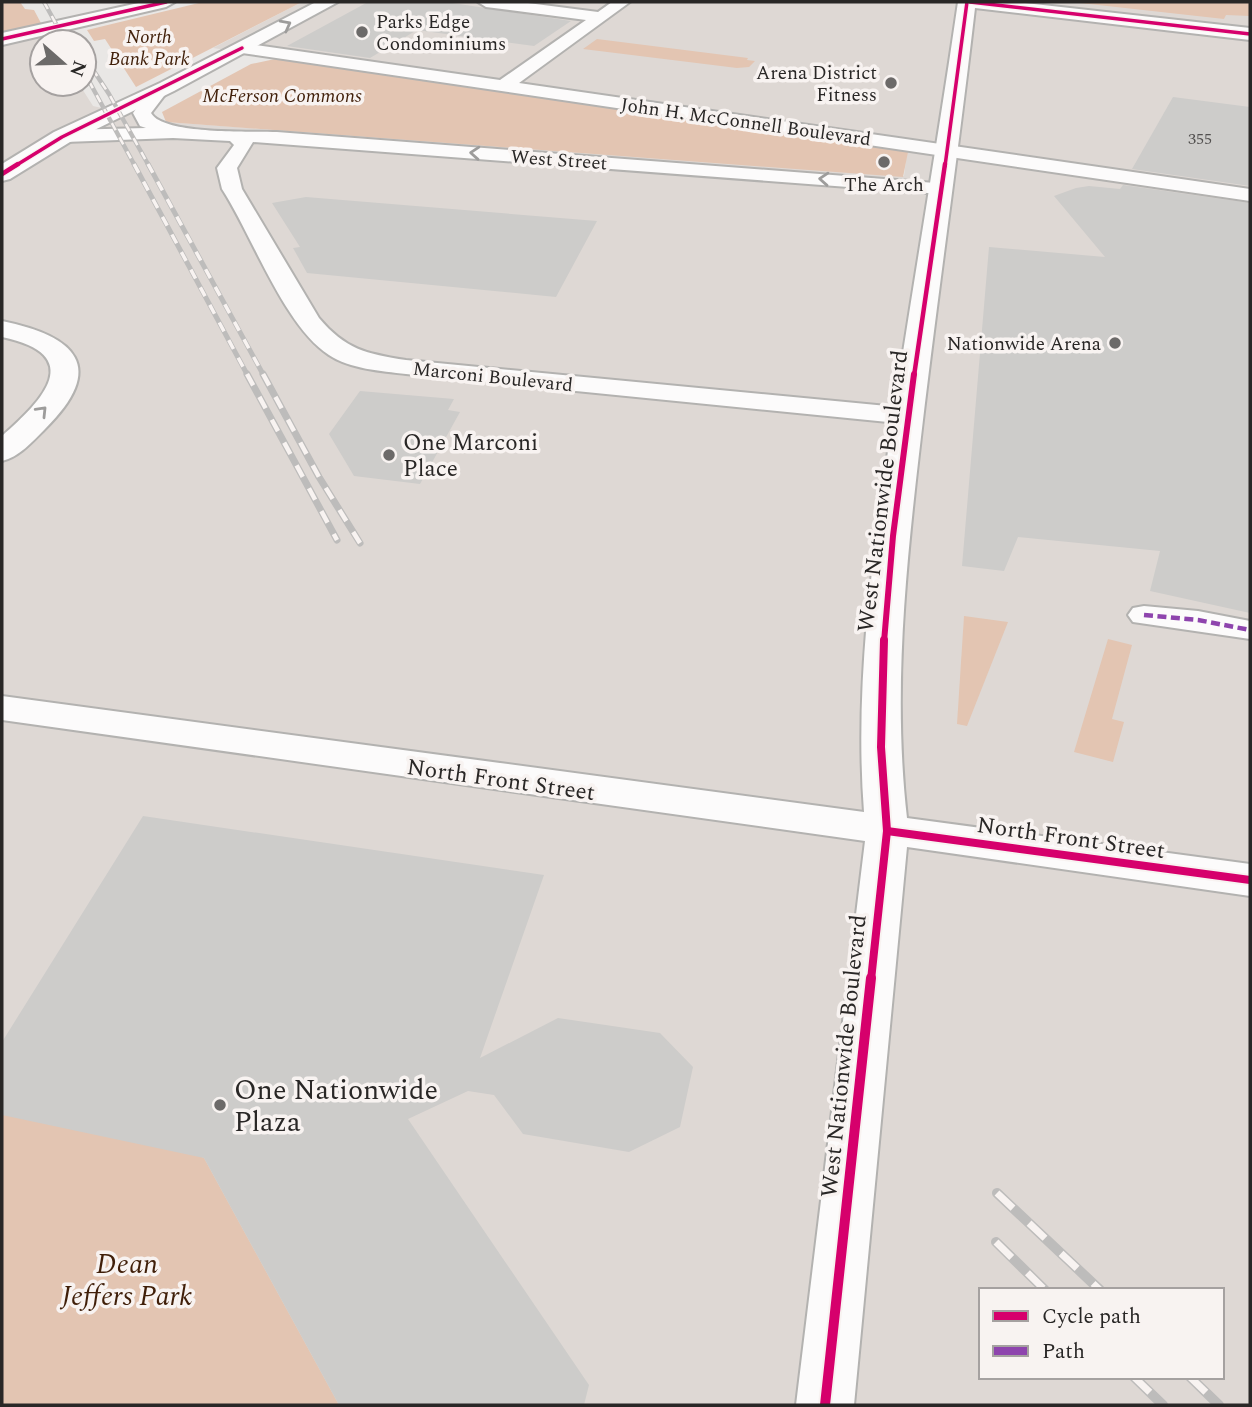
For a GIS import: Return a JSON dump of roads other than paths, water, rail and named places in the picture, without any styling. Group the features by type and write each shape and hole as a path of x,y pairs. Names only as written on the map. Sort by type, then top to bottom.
{"street":[{"path":"2,39 166,2"},
{"path":"2,174 65,135 158,92 329,2"},
{"path":"486,2 600,17"},
{"path":"504,86 621,2"},
{"path":"969,2 1250,34"},
{"name":"West Nationwide Boulevard","path":"825,1405 887,831 880,781 883,652 908,416 969,2"},
{"name":"John H. McConnell Boulevard","path":"242,48 1250,195"},
{"name":"West Street","path":"158,92 142,113 147,122 176,133"},
{"name":"West Street","path":"65,135 176,133 235,136 941,188"},
{"name":"Marconi Boulevard","path":"235,136 244,144 226,172 232,189 314,330 336,349 354,357 406,367 908,416"},
{"path":"2,329 23,332 44,342 63,361 65,369 62,387 50,404 2,452"},
{"path":"1144,615 1198,620 1250,630"},
{"name":"North Front Street","path":"2,709 1250,880"}],"railway":[{"path":"44,2 58,28"},
{"path":"98,77 149,166"},
{"path":"98,98 135,166"},
{"path":"134,164 248,376"},
{"path":"148,164 264,376"},
{"path":"247,374 337,540"},
{"path":"263,374 319,477 360,543"},
{"path":"997,1193 1098,1288"},
{"path":"996,1242 1043,1288"},
{"path":"1136,1379 1163,1405"},
{"path":"1192,1379 1219,1405"}],"place":[{"name":"Parks Edge Condominiums","path":"362,32"},
{"name":"Arena District Fitness","path":"891,83"},
{"name":"The Arch","path":"884,162"},
{"name":"Nationwide Arena","path":"1115,343"},
{"name":"One Marconi Place","path":"389,455"},
{"name":"One Nationwide Plaza","path":"220,1105"}],"park label":[{"name":"North Bank Park","path":"149,47"},
{"name":"McFerson Commons","path":"282,95"},
{"name":"Dean Jeffers Park","path":"127,1279"}]}
